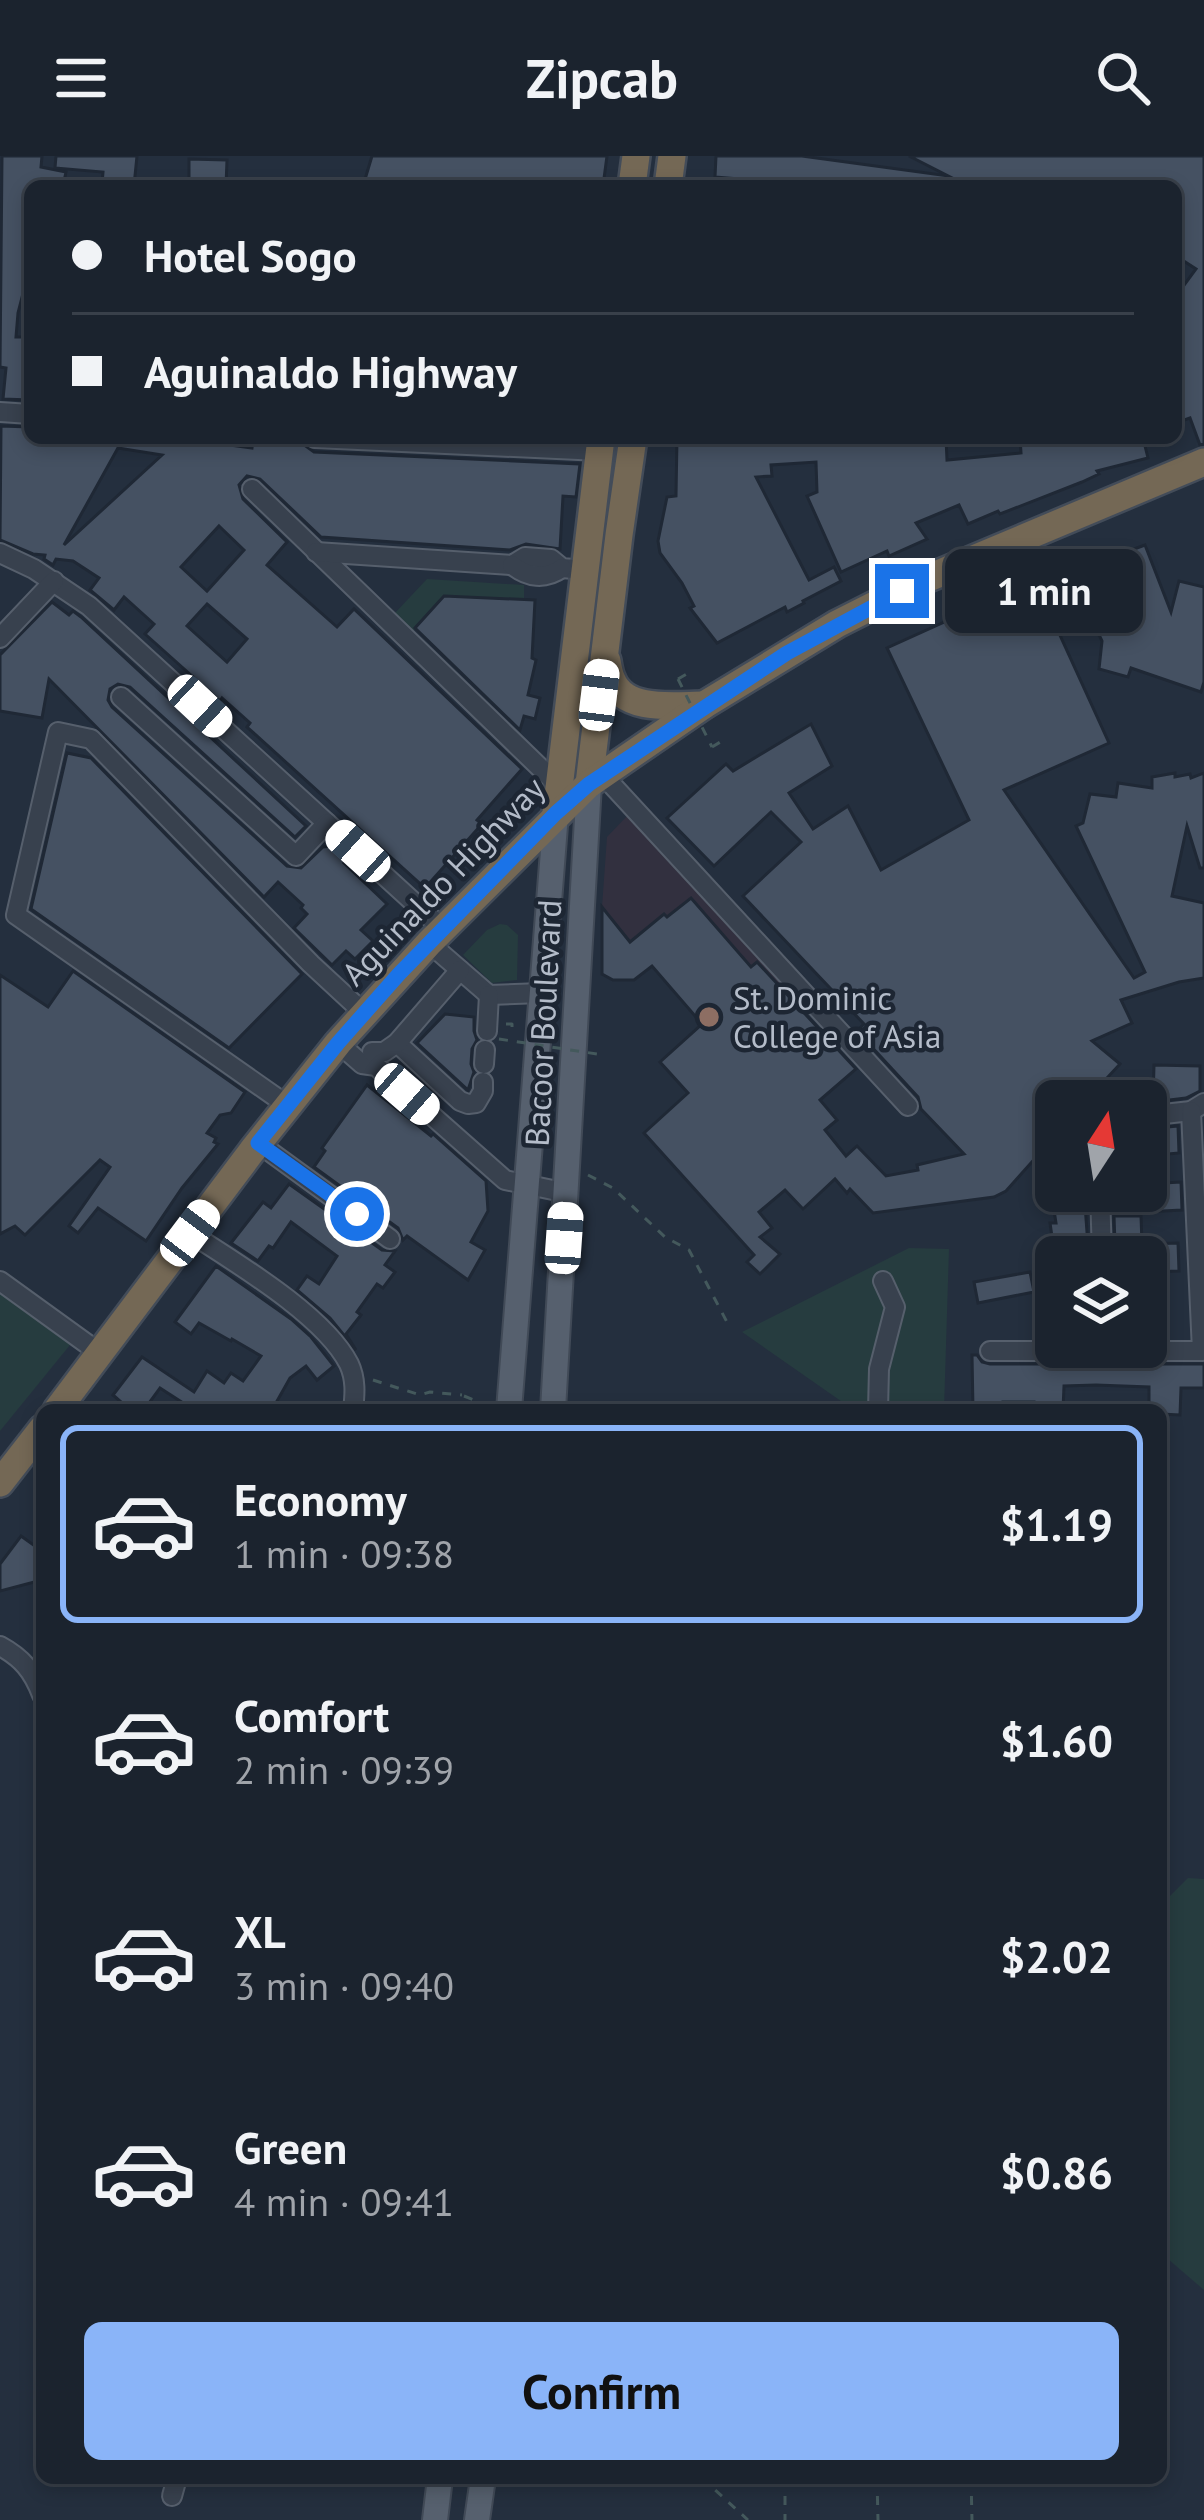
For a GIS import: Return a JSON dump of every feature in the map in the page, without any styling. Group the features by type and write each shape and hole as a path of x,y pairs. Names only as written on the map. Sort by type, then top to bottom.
{"highway":[{"path":"595,779 604,650 632,444"},
{"path":"558,800 574,569 601,445"},
{"name":"Aguinaldo Highway","path":"62,1404 287,1105 558,800 820,634 902,591 1204,462"},
{"path":"604,650 612,681 622,694 656,705 704,705"},
{"path":"0,1483 36,1437"}],"main road":[{"name":"Bacoor Boulevard","path":"553,1404 595,779"},
{"name":"Bacoor Boulevard","path":"509,1404 558,800"},
{"path":"512,1371 556,1372"},
{"path":"435,2520 439,2484"},
{"path":"477,2520 482,2484"}],"street":[{"path":"560,444 601,445"},
{"path":"252,490 558,800"},
{"path":"316,552 512,565 524,575 550,577 574,569"},
{"path":"0,553 54,581 131,643 327,823 436,936 460,970 489,995 541,993"},
{"path":"0,638 54,581"},
{"path":"121,697 296,856 327,823"},
{"path":"287,1105 16,915 58,732 91,739 311,964 350,1029 362,1064 397,1043 460,970"},
{"path":"595,779 908,1106"},
{"path":"397,1043 460,1101 476,1102 488,1053 489,995"},
{"path":"374,1059 505,1180 567,1183"},
{"path":"1167,1112 1198,1107 1202,1351 1167,1350"},
{"path":"258,1143 390,1238"},
{"path":"190,1233 297,1307 335,1344 350,1366 356,1392 353,1404"},
{"path":"878,1404 879,1369 895,1307 884,1280"},
{"path":"0,1281 100,1354"},
{"path":"990,1351 1035,1350"},
{"path":"0,1646 23,1661 36,1679"}],"path":[{"path":"692,671 678,679 712,747 727,738"},
{"path":"488,1053 597,1054"},
{"path":"567,1183 590,1175 613,1188 665,1237 689,1250 728,1324"},
{"path":"353,1378 420,1395 462,1395 485,1404"},
{"path":"450,1404 462,1395"},
{"path":"709,2484 748,2520"},
{"path":"785,2484 785,2520"},
{"path":"877,2484 878,2520"},
{"path":"971,2484 972,2520"}],"shaded area":[{"path":"628,815 793,991 725,1051 602,907 607,837"}],"green space":[{"path":"427,579 524,585 524,600 444,596 413,631 395,613"},
{"path":"500,924 518,935 517,980 492,983 463,955 487,930"},
{"path":"909,1248 949,1249 944,1404 845,1404 742,1332"},
{"path":"0,1272 83,1329 0,1431"},
{"path":"1188,1878 1204,1879 1204,2290 1167,2258 1167,1899"}],"building":[{"path":"2,156 42,156 41,167 66,172 64,180 24,180 24,290 16,337 24,337 24,400 3,399 6,368 0,367"},
{"path":"56,156 137,156 135,180 102,180 103,172 55,168"},
{"path":"372,156 607,156 604,180 365,180"},
{"path":"716,156 802,156 949,176 949,180 715,177"},
{"path":"909,156 1204,156 1204,444 1200,445 1190,418 1182,421 1182,288 1196,269 1182,260 1182,180 956,180"},
{"path":"189,159 227,160 226,180 189,180"},
{"path":"1,426 24,427 24,444 252,448 252,444 303,444 314,452 580,464 576,497 563,496 560,549 321,537 260,479 247,476 239,485 243,499 287,542 267,565 337,627 354,609 522,769 477,820 482,824 425,888 247,727 250,723 145,634 154,624 124,597 114,610 90,590 99,578 73,561 56,559 53,565 45,555 0,540","holes":["118,448 162,455 64,545","219,526 244,550 207,591 181,567","207,604 247,639 227,662 187,626"]},
{"path":"677,444 946,444 947,460 1021,453 1020,444 1144,444 1148,458 1097,471 1099,474 1082,482 968,524 959,505 916,523 927,539 841,572 807,496 817,492 816,462 771,465 772,476 756,477 809,580 834,567 841,581 717,643 690,608 694,606 682,583 660,553 667,497 676,496"},
{"path":"1145,545 1171,612 1179,581 1204,587 1201,692 1131,668 1128,677 1099,669 1102,641 1086,607 1059,633 1109,743 1004,790 1134,978 1145,972 1076,826 1083,823 1090,794 1116,797 1118,783 1152,788 1152,777 1175,773 1175,777 1190,774 1191,778 1204,773 1204,868 1200,868 1187,826 1172,896 1204,903 1204,978 1121,1000 1132,1023 1092,1041 1120,1064 1105,1080 1035,1080 1035,1159 1006,1191 994,1197 873,1213 835,1179 803,1209 785,1190 759,1212 772,1228 760,1237 780,1254 760,1274 747,1262 754,1255 644,1133 688,1093 660,1062 702,1024 652,966 634,980 613,980 602,974 602,907 630,942 691,898 751,967 757,962 856,1069 820,1100 837,1120 825,1130 846,1156 857,1146 886,1176 964,1154 857,1031 864,1024 743,896 801,842 771,812 714,866 667,818 726,764 733,771 811,724 832,766 789,793 813,829 848,806 881,870 969,820 887,648 1035,581 1039,589 1063,566 1094,552 1099,562"},
{"path":"444,596 535,600 532,658 536,660 528,695 540,698 535,719 524,716 520,730 415,628"},
{"path":"52,602 69,615 73,611 81,617 306,826 295,837 130,687 118,684 110,689 112,707 287,866 301,868 323,847 331,846 387,904 361,930 373,941 355,959 346,951 332,965 294,928 307,914 303,905 278,882 264,897 49,679 42,718 0,711 0,655"},
{"path":"67,753 91,758 302,974 229,1048 31,909"},
{"path":"73,971 245,1092 231,1113 220,1115 207,1133 218,1144 146,1241 98,1208 78,1233 69,1226 110,1167 100,1160 25,1235 15,1226 0,1234 0,975 48,1007"},
{"path":"445,1014 474,1017 477,1040 468,1090 417,1043"},
{"path":"1154,1065 1200,1066 1200,1091 1186,1098 1167,1100 1167,1080 1154,1080"},
{"path":"367,1085 486,1181 488,1211 471,1242 485,1250 468,1280 407,1236 403,1240 398,1228 314,1167"},
{"path":"1178,1126 1179,1153 1167,1154 1167,1127"},
{"path":"1181,1182 1182,1210 1167,1211 1167,1183"},
{"path":"289,1184 382,1250 395,1251 385,1265 395,1272 383,1288 377,1284 346,1334 356,1350 330,1318 297,1290 307,1276 319,1284 337,1256 291,1222 258,1261 231,1243 263,1202 271,1208"},
{"path":"1054,1212 1086,1212 1087,1236 1052,1236 1050,1223 1056,1223"},
{"path":"1114,1216 1141,1216 1142,1236 1115,1236"},
{"path":"1167,1243 1178,1243 1179,1271 1167,1271"},
{"path":"216,1266 291,1319 334,1366 317,1380 306,1366 290,1378 275,1404 185,1404 160,1388 148,1404 120,1404 113,1395 142,1357 194,1392 207,1371 224,1383 231,1373 243,1381 261,1356 199,1323 191,1334 175,1322"},
{"path":"1030,1272 1034,1292 978,1303 974,1282"},
{"path":"972,1355 990,1364 1035,1364 1035,1368 1204,1364 1204,1388 1181,1388 1180,1415 1167,1414 1167,1404 1149,1404 1149,1387 1064,1386 1063,1404 973,1404"},
{"path":"21,1536 36,1547 36,1582 0,1591 0,1564"}],"place":[{"name":"St. Dominic College of Asia","path":"709,1017"}],"route":[{"path":"357,1214 258,1143 364,1013 466,904 589,784 787,653 902,591"}]}
